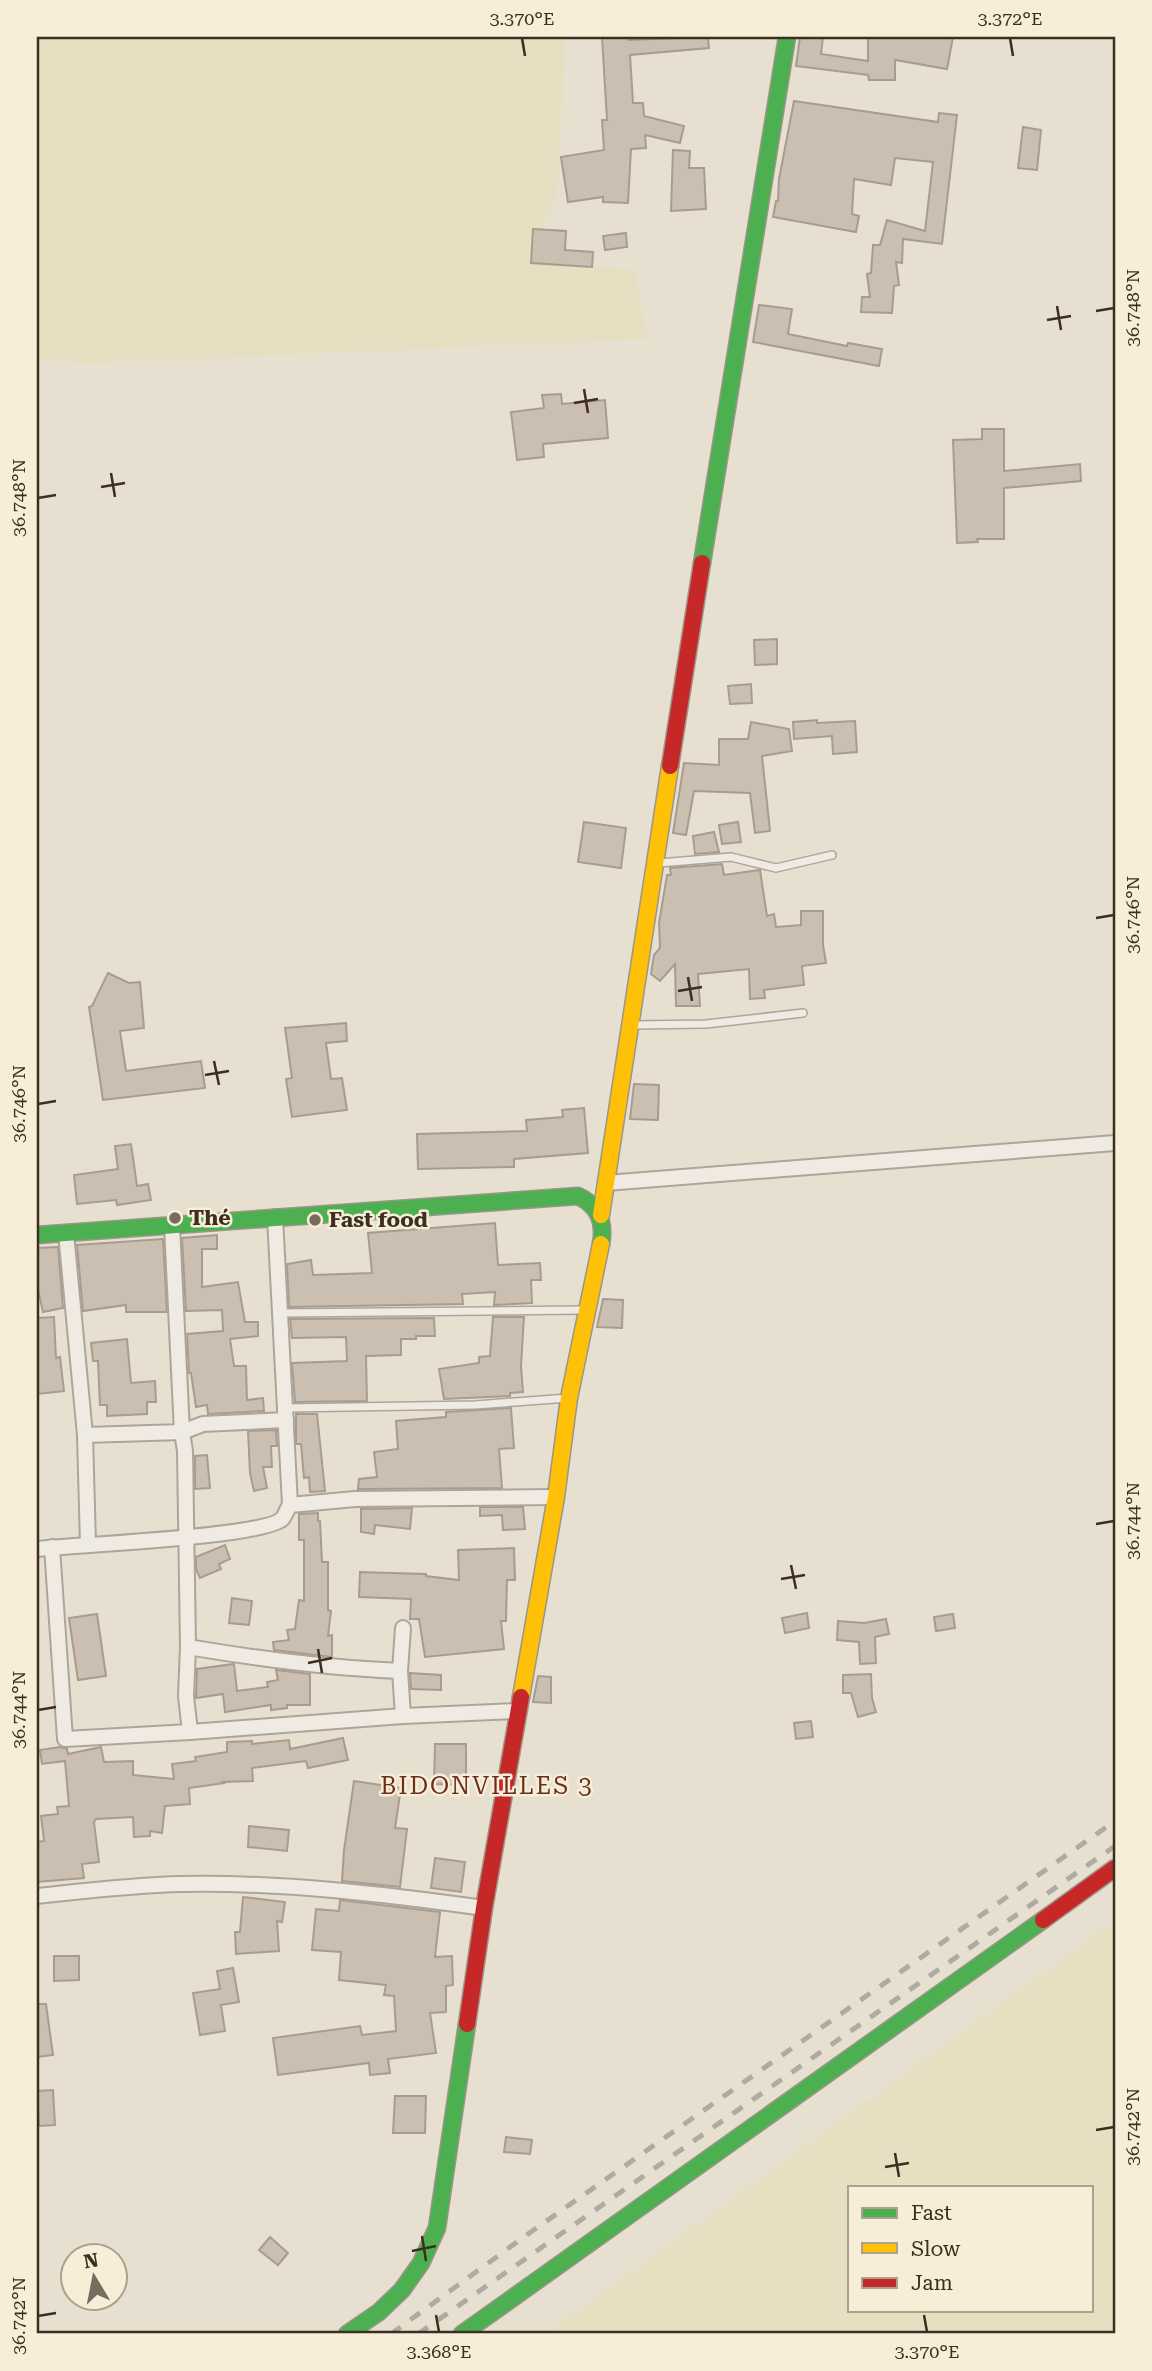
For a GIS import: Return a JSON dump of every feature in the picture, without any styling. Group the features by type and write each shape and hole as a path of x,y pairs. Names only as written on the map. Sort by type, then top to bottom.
{"street":[{"path":"346,2334 374,2317 407,2286 425,2258 437,2228 484,1908 556,1497 569,1398 603,1233 601,1215 786,37"},
{"path":"606,1184 1115,1143"},
{"path":"37,1235 579,1196 592,1202 601,1215"},
{"path":"37,1549 186,1538 267,1526 281,1520 290,1505 275,1217"},
{"path":"172,1226 185,1451 188,1647 186,1696 190,1732"},
{"path":"66,1233 85,1435 88,1545"},
{"path":"85,1435 182,1432 203,1424 286,1414"},
{"path":"290,1505 355,1499 556,1497"},
{"path":"52,1547 65,1739 402,1716 518,1711"},
{"path":"402,1716 400,1671 403,1628"},
{"path":"188,1647 269,1661 352,1670 400,1671"},
{"path":"462,2334 1115,1868"},
{"path":"37,1896 179,1884 242,1885 384,1895 484,1908"}],"lane":[{"path":"655,863 731,857 776,868 832,855"},
{"path":"630,1026 706,1024 803,1013"},
{"path":"282,1313 586,1310"},
{"path":"286,1414 569,1398"}],"shaded area":[{"path":"37,37 566,37 557,196 528,260 635,270 648,339 82,364 37,359"},
{"path":"1115,1921 1115,2334 546,2334"}],"building":[{"path":"602,37 629,37 629,40 708,37 709,48 630,55 633,103 643,103 644,116 684,126 680,143 645,135 646,148 631,149 628,203 603,202 603,197 568,202 561,157 604,150 602,120 607,120"},
{"path":"800,37 823,37 821,54 868,61 868,37 953,37 947,69 895,60 895,80 869,80 868,75 796,66"},
{"path":"794,101 938,122 939,113 957,115 942,244 903,239 902,263 896,262 899,285 894,286 892,313 861,312 862,297 870,297 867,274 871,273 873,245 880,245 887,220 925,231 933,162 895,158 891,185 854,179 852,214 859,216 856,232 773,217"},
{"path":"1023,127 1041,130 1037,170 1018,168"},
{"path":"673,150 690,151 689,168 704,168 706,209 671,211"},
{"path":"533,229 566,231 565,250 593,252 592,267 531,263"},
{"path":"626,233 627,247 605,250 603,236"},
{"path":"759,305 792,309 788,334 847,346 848,343 882,349 879,366 753,342"},
{"path":"561,394 562,404 605,400 608,438 543,444 544,457 517,460 511,412 544,408 542,395"},
{"path":"982,429 1004,429 1004,471 1080,464 1081,481 1004,488 1004,539 977,539 978,542 957,543 953,440 982,439"},
{"path":"777,639 777,664 755,665 754,640"},
{"path":"751,684 752,703 730,704 728,686"},
{"path":"817,720 817,723 855,721 857,752 833,754 832,736 794,739 793,722"},
{"path":"751,722 789,729 792,751 762,756 770,831 755,833 750,793 694,791 686,835 673,833 684,763 719,765 719,739 748,739"},
{"path":"584,822 626,828 621,868 578,862"},
{"path":"738,822 741,842 722,844 719,825"},
{"path":"714,832 719,852 695,854 693,836"},
{"path":"722,864 724,875 760,870 767,916 774,914 776,927 801,925 801,911 823,911 826,963 802,966 804,985 764,990 765,998 750,999 749,969 698,974 700,1006 676,1006 675,964 660,981 651,974 654,955 660,948 659,923 667,875 671,875 670,868"},
{"path":"108,973 129,983 140,982 144,1028 120,1031 126,1071 201,1061 205,1088 103,1100 89,1007 92,1006"},
{"path":"346,1023 347,1041 326,1043 331,1079 342,1078 347,1110 292,1117 286,1079 292,1078 285,1028"},
{"path":"634,1084 659,1085 658,1120 630,1119"},
{"path":"584,1108 588,1153 514,1159 514,1167 418,1169 417,1134 527,1131 526,1120 563,1117 562,1110"},
{"path":"131,1144 137,1186 148,1184 151,1200 117,1205 116,1200 77,1204 74,1175 118,1169 115,1146"},
{"path":"495,1223 498,1265 540,1263 541,1280 531,1280 532,1303 494,1305 495,1292 462,1294 463,1304 289,1307 287,1264 311,1260 313,1275 372,1273 368,1233"},
{"path":"217,1235 217,1249 202,1249 202,1287 238,1282 245,1322 258,1322 258,1336 230,1339 234,1366 246,1366 247,1400 263,1398 264,1411 208,1414 207,1405 196,1407 189,1373 187,1334 223,1331 222,1310 186,1311 182,1238"},
{"path":"163,1239 167,1312 126,1312 126,1305 83,1311 77,1245"},
{"path":"58,1247 63,1308 43,1312 37,1285 37,1248"},
{"path":"603,1299 623,1300 622,1328 597,1327"},
{"path":"54,1317 56,1358 60,1357 64,1391 37,1394 37,1318"},
{"path":"493,1317 524,1317 521,1366 523,1392 510,1393 510,1396 444,1399 439,1369 479,1363 479,1357 490,1356"},
{"path":"434,1318 435,1336 401,1339 401,1355 366,1356 367,1401 295,1402 292,1363 347,1361 346,1337 292,1338 290,1319"},
{"path":"127,1339 131,1383 155,1381 156,1402 147,1402 147,1414 107,1416 107,1405 100,1405 98,1361 93,1361 91,1343"},
{"path":"511,1408 514,1448 499,1449 502,1488 358,1489 359,1479 377,1477 374,1452 398,1449 396,1421 446,1417 446,1412"},
{"path":"296,1414 317,1414 325,1491 310,1492 309,1477 304,1478 301,1444 296,1444"},
{"path":"276,1430 277,1446 271,1446 272,1467 263,1467 267,1488 254,1491 250,1473 248,1431"},
{"path":"207,1455 210,1488 195,1489 195,1456"},
{"path":"480,1507 523,1507 525,1529 503,1530 502,1515 480,1516"},
{"path":"412,1508 410,1529 375,1525 374,1534 361,1532 361,1509"},
{"path":"318,1513 322,1562 328,1562 328,1610 331,1611 328,1636 332,1635 332,1657 274,1650 273,1642 289,1640 287,1630 295,1629 299,1600 304,1601 304,1540 299,1540 299,1514"},
{"path":"225,1545 230,1559 219,1564 221,1569 200,1578 196,1569 196,1557"},
{"path":"514,1548 515,1580 507,1580 506,1621 501,1621 504,1649 425,1657 419,1619 410,1619 411,1599 359,1597 360,1572 426,1574 459,1580 458,1550"},
{"path":"232,1598 252,1601 249,1625 229,1623"},
{"path":"807,1613 809,1628 785,1633 782,1618"},
{"path":"97,1614 106,1676 78,1680 69,1618"},
{"path":"953,1614 955,1628 936,1631 934,1617"},
{"path":"886,1619 889,1634 875,1637 876,1663 860,1664 859,1642 837,1640 838,1621 864,1623"},
{"path":"234,1664 237,1691 268,1687 267,1682 278,1680 276,1670 310,1674 310,1705 287,1705 287,1708 271,1710 271,1705 225,1712 223,1694 196,1698 197,1669"},
{"path":"410,1673 441,1675 441,1690 411,1689"},
{"path":"871,1674 872,1698 876,1712 858,1717 851,1693 843,1693 843,1675"},
{"path":"538,1676 551,1677 551,1703 533,1702"},
{"path":"811,1721 813,1737 796,1739 794,1723"},
{"path":"343,1738 348,1760 308,1768 306,1761 252,1768 253,1781 223,1782 189,1788 190,1804 165,1806 162,1833 150,1831 150,1836 134,1837 133,1817 96,1819 94,1822 99,1862 82,1864 84,1878 37,1882 37,1842 44,1841 41,1816 58,1814 57,1807 69,1806 65,1761 42,1764 40,1750 60,1747 67,1749 68,1754 101,1747 104,1762 133,1761 133,1775 174,1779 172,1764 196,1761 195,1757 227,1752 227,1742 252,1741 252,1744 289,1740 290,1749"},
{"path":"435,1744 466,1744 466,1785 434,1784"},
{"path":"354,1781 401,1788 395,1828 407,1829 400,1887 342,1881"},
{"path":"249,1826 289,1830 287,1851 248,1847"},
{"path":"435,1858 465,1862 461,1892 431,1888"},
{"path":"243,1897 285,1902 282,1922 277,1921 279,1951 236,1954 235,1932 240,1932"},
{"path":"340,1900 440,1912 435,1957 452,1956 453,1985 446,1986 446,2012 430,2013 436,2053 388,2059 390,2073 370,2075 369,2063 278,2075 273,2038 360,2026 362,2035 396,2031 394,1996 384,1995 386,1985 339,1980 341,1952 312,1950 316,1909 339,1911"},
{"path":"54,1956 79,1956 79,1980 54,1981"},
{"path":"233,1968 239,2002 221,2005 225,2031 200,2035 193,1993 220,1989 217,1971"},
{"path":"37,2004 46,2004 53,2055 37,2057"},
{"path":"53,2090 55,2125 39,2126 37,2091"},
{"path":"395,2096 426,2096 425,2133 393,2133"},
{"path":"506,2137 532,2140 530,2154 504,2152"},
{"path":"270,2237 288,2253 278,2265 259,2250"}],"railway":[{"path":"391,2334 528,2234 1115,1821"},
{"path":"418,2334 1115,1846"}],"traffic: fast":[{"path":"702,563 787,37"},
{"path":"37,1235 578,1196 591,1205 599,1216 601,1244"},
{"path":"462,2334 1043,1920"},
{"path":"347,2334 379,2312 402,2290 421,2263 437,2228 467,2024"}],"traffic: slow":[{"path":"601,1215 670,766"},
{"path":"521,1697 556,1497 569,1398 601,1244"}],"traffic: jam":[{"path":"670,766 702,563"},
{"path":"467,2024 484,1908 521,1697"},
{"path":"1043,1920 1115,1868"}],"place":[{"name":"Thé","path":"175,1218"},
{"name":"Fast food","path":"315,1220"}],"district":[{"name":"BIDONVILLES 3","path":"487,1786"}]}
